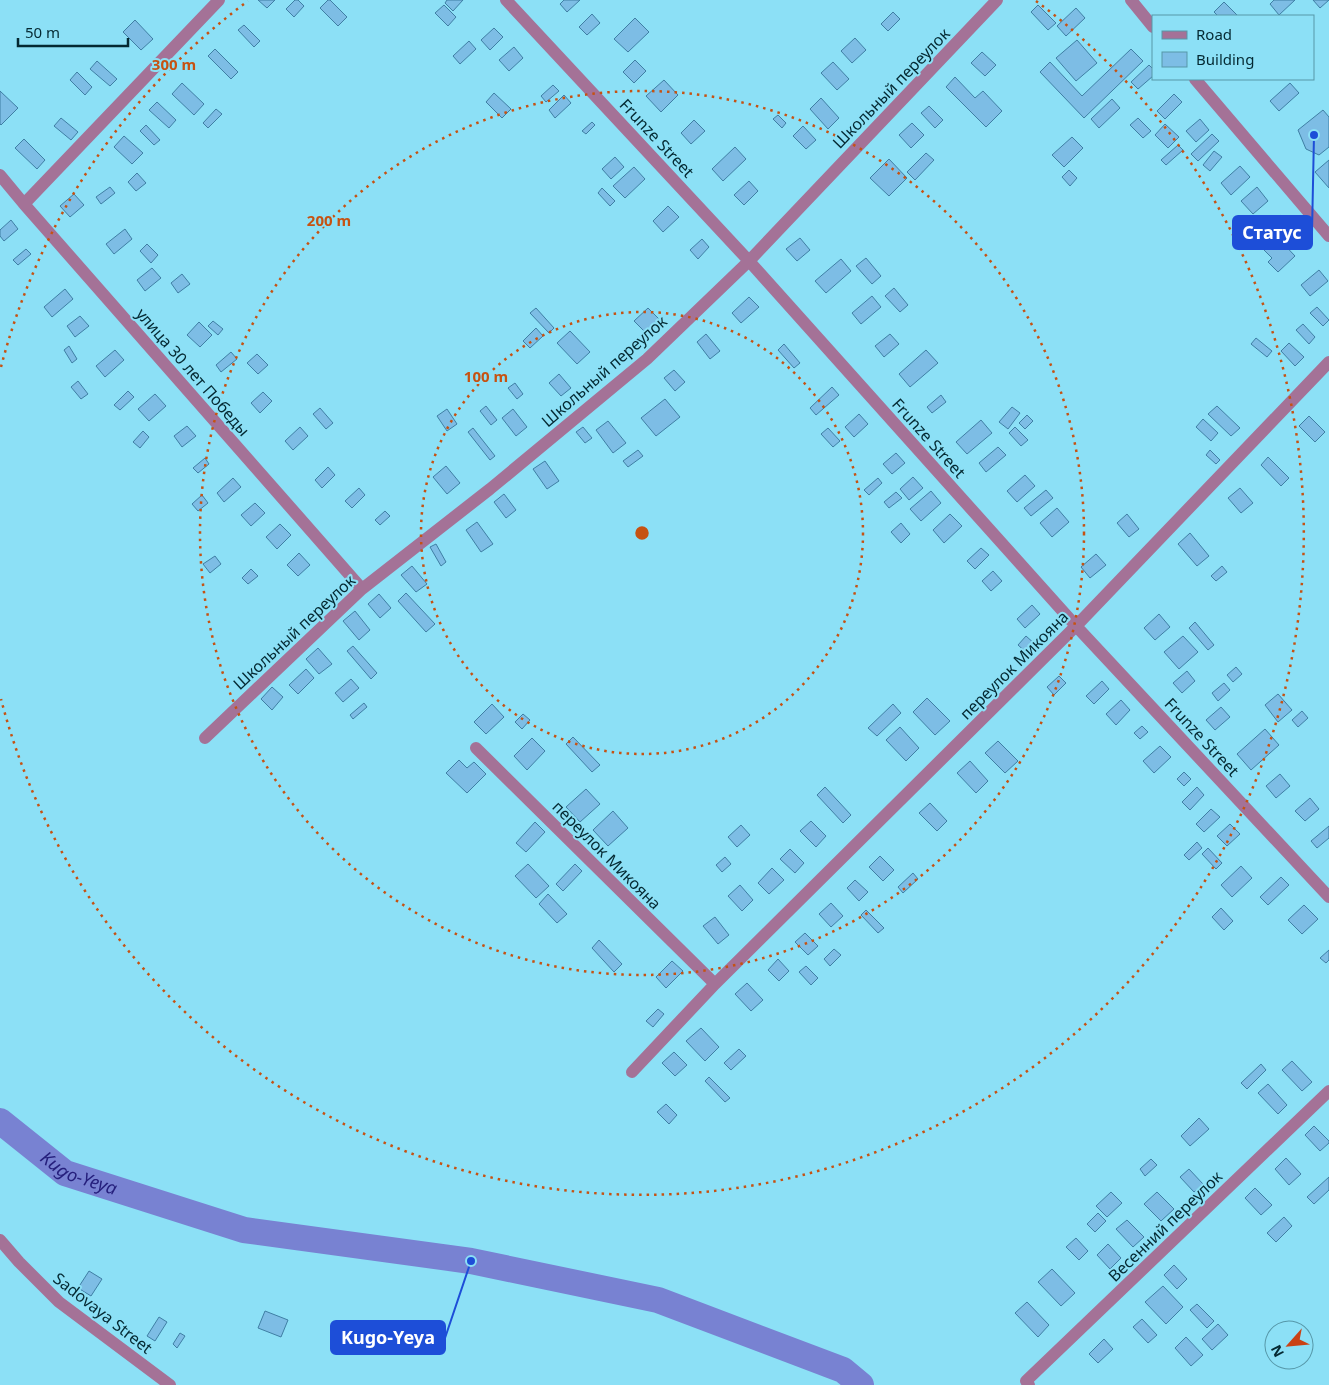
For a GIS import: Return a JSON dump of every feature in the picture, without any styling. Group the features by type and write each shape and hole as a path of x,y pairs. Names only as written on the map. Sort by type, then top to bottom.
{"street":[{"path":"24,204 219,0"},
{"name":"Frunze Street","path":"506,0 749,261 1076,626 1329,897"},
{"name":"Школьный переулок","path":"205,738 362,589 490,489 647,359 749,261 997,0"},
{"path":"1131,0 1152,26"},
{"path":"1196,80 1329,236"},
{"name":"улица 30 лет Победы","path":"0,175 362,589"},
{"name":"переулок Микояна","path":"632,1072 715,984 1076,626 1329,362"},
{"name":"переулок Микояна","path":"476,748 715,984"},
{"name":"Весенний переулок","path":"1029,1385 1026,1381 1329,1091"},
{"name":"Sadovaya Street","path":"0,1240 59,1302 170,1385"}],"building":[{"path":"258,0 275,0 267,8"},
{"path":"295,0 298,0 304,6 294,17 286,9"},
{"path":"328,0 347,17 338,26 320,8"},
{"path":"447,0 463,0 453,11 445,3"},
{"path":"564,0 580,0 567,12 560,4"},
{"path":"1274,0 1295,0 1279,15 1270,4"},
{"path":"1313,0 1329,0 1320,8"},
{"path":"1224,2 1237,15 1217,15 1214,12"},
{"path":"444,5 456,17 448,26 435,13"},
{"path":"1038,5 1056,23 1048,30 1031,12"},
{"path":"1076,8 1085,18 1066,36 1057,26"},
{"path":"893,12 900,19 888,31 881,24"},
{"path":"592,14 600,23 587,35 579,27"},
{"path":"635,18 649,32 628,52 614,39"},
{"path":"135,20 153,39 141,50 123,32"},
{"path":"244,25 260,41 254,47 238,30"},
{"path":"494,28 503,37 490,50 481,40"},
{"path":"855,38 866,50 852,63 841,51"},
{"path":"1077,40 1097,63 1076,81 1056,58"},
{"path":"469,41 476,49 460,64 453,56"},
{"path":"514,47 523,58 509,71 499,60"},
{"path":"215,49 238,72 231,79 208,56"},
{"path":"1131,49 1143,61 1084,118 1040,72 1050,62 1082,96"},
{"path":"982,52 996,65 985,76 971,63"},
{"path":"635,60 646,71 634,83 623,72"},
{"path":"97,61 117,79 110,86 90,69"},
{"path":"833,62 849,79 837,90 821,73"},
{"path":"1149,65 1152,68 1152,77 1138,89 1131,82"},
{"path":"77,72 92,87 85,95 70,80"},
{"path":"955,77 975,98 983,91 1002,111 986,127 946,87"},
{"path":"664,80 678,95 661,112 646,96"},
{"path":"182,83 204,104 194,115 172,94"},
{"path":"1290,83 1299,93 1279,111 1270,101"},
{"path":"553,85 559,91 546,102 541,96"},
{"path":"0,91 18,108 1,125 0,124"},
{"path":"494,93 511,109 502,118 486,102"},
{"path":"1174,94 1182,102 1165,119 1157,111"},
{"path":"564,95 571,103 555,118 549,110"},
{"path":"821,98 839,118 828,129 810,109"},
{"path":"1112,99 1120,108 1099,128 1091,119"},
{"path":"157,102 176,120 169,128 149,110"},
{"path":"929,106 943,120 935,128 921,113"},
{"path":"216,109 222,114 208,128 203,123"},
{"path":"1323,110 1329,117 1329,147 1319,155 1306,149 1298,130"},
{"path":"778,115 786,123 782,128 773,119"},
{"path":"61,118 78,132 71,140 54,126"},
{"path":"1138,118 1151,131 1143,138 1130,125"},
{"path":"1200,119 1209,130 1196,142 1186,131"},
{"path":"694,120 705,131 691,144 681,133"},
{"path":"592,122 595,125 586,134 582,131"},
{"path":"912,123 924,135 911,148 899,135"},
{"path":"1165,124 1179,137 1168,148 1155,135"},
{"path":"146,125 160,140 154,145 140,131"},
{"path":"803,126 816,140 806,149 793,136"},
{"path":"1212,134 1219,141 1198,161 1191,154"},
{"path":"124,136 143,153 132,164 114,147"},
{"path":"1072,137 1083,148 1064,167 1052,155"},
{"path":"24,139 45,160 37,169 15,148"},
{"path":"1178,145 1183,150 1166,165 1161,160"},
{"path":"735,147 746,159 723,181 712,169"},
{"path":"1214,151 1222,157 1210,171 1203,165"},
{"path":"926,153 934,160 915,180 907,172"},
{"path":"615,157 624,167 611,179 602,169"},
{"path":"889,159 907,178 889,196 870,178"},
{"path":"1329,160 1329,188 1315,172"},
{"path":"1240,166 1250,177 1231,195 1221,183"},
{"path":"634,167 645,179 625,198 613,186"},
{"path":"1069,170 1077,178 1070,186 1062,177"},
{"path":"137,173 146,183 136,191 128,182"},
{"path":"749,181 758,191 744,205 734,195"},
{"path":"110,187 115,193 101,204 96,197"},
{"path":"1257,187 1268,201 1253,214 1241,201"},
{"path":"602,188 615,201 610,206 598,193"},
{"path":"74,194 84,205 70,217 60,206"},
{"path":"668,206 679,217 663,232 653,221"},
{"path":"1281,215 1291,225 1278,238 1295,256 1278,272 1268,262 1272,258 1264,250 1272,242 1263,232"},
{"path":"11,220 18,229 4,241 0,236 0,230"},
{"path":"125,229 132,239 114,254 106,244"},
{"path":"800,238 810,250 797,261 786,249"},
{"path":"702,239 709,247 698,259 690,250"},
{"path":"147,244 158,255 151,263 140,251"},
{"path":"26,249 31,254 18,265 13,260"},
{"path":"866,258 881,276 872,284 856,266"},
{"path":"841,259 851,271 826,293 815,281"},
{"path":"152,268 161,278 145,291 137,280"},
{"path":"1319,270 1328,281 1310,296 1301,285"},
{"path":"182,274 190,284 178,293 171,283"},
{"path":"894,288 908,305 900,312 885,296"},
{"path":"65,289 73,299 52,317 44,307"},
{"path":"872,296 881,307 861,324 852,313"},
{"path":"749,297 759,307 741,323 732,313"},
{"path":"1317,307 1329,320 1323,326 1310,313"},
{"path":"536,308 554,328 549,333 530,313"},
{"path":"648,308 661,321 647,334 634,321"},
{"path":"80,316 89,326 75,337 67,326"},
{"path":"213,321 223,329 218,335 208,326"},
{"path":"199,322 212,335 200,347 187,335"},
{"path":"1303,324 1315,337 1309,344 1296,330"},
{"path":"536,328 543,336 530,348 523,341"},
{"path":"570,331 590,352 577,364 557,343"},
{"path":"706,334 720,351 710,359 697,342"},
{"path":"890,334 899,344 884,357 875,346"},
{"path":"1256,338 1272,351 1267,357 1251,344"},
{"path":"1289,343 1304,357 1295,366 1281,351"},
{"path":"784,344 800,363 794,368 778,350"},
{"path":"69,346 77,359 72,363 64,350"},
{"path":"115,350 124,360 105,377 96,366"},
{"path":"926,350 938,363 910,387 899,374"},
{"path":"231,352 237,359 221,372 216,365"},
{"path":"257,354 268,365 258,374 247,363"},
{"path":"674,370 685,382 675,391 664,378"},
{"path":"559,374 571,388 561,396 549,383"},
{"path":"78,381 88,394 81,399 71,387"},
{"path":"515,383 523,394 517,399 508,388"},
{"path":"832,387 839,395 816,415 810,408"},
{"path":"128,391 134,397 120,410 114,405"},
{"path":"263,392 272,401 260,413 251,403"},
{"path":"155,394 166,406 149,421 138,409"},
{"path":"941,395 946,402 932,413 927,407"},
{"path":"665,399 680,417 656,436 641,418"},
{"path":"486,406 497,420 491,425 480,411"},
{"path":"1217,406 1240,428 1231,436 1208,414"},
{"path":"1012,407 1020,413 1008,429 999,422"},
{"path":"320,408 333,423 326,429 313,414"},
{"path":"447,409 457,424 447,431 437,416"},
{"path":"513,409 527,427 516,436 502,418"},
{"path":"859,414 868,424 854,437 845,427"},
{"path":"1027,415 1033,421 1025,429 1019,423"},
{"path":"1309,416 1325,432 1315,442 1299,426"},
{"path":"1203,419 1218,433 1211,441 1196,427"},
{"path":"981,420 992,433 967,454 956,442"},
{"path":"608,421 626,443 613,453 596,430"},
{"path":"187,426 196,436 182,447 174,436"},
{"path":"300,427 308,436 293,450 285,441"},
{"path":"583,427 592,438 585,443 576,432"},
{"path":"1015,427 1028,440 1021,446 1009,433"},
{"path":"473,428 495,456 490,460 468,432"},
{"path":"828,428 840,441 833,447 821,434"},
{"path":"143,431 149,437 140,448 133,442"},
{"path":"998,447 1006,455 986,472 979,463"},
{"path":"638,450 643,456 628,467 623,461"},
{"path":"1210,450 1220,460 1216,464 1206,455"},
{"path":"896,453 905,463 892,474 883,464"},
{"path":"1268,457 1289,478 1281,486 1261,465"},
{"path":"205,458 209,464 198,473 193,468"},
{"path":"545,461 559,481 547,489 533,469"},
{"path":"446,466 460,483 447,494 433,477"},
{"path":"328,467 335,475 322,488 315,480"},
{"path":"1025,475 1035,486 1017,502 1007,491"},
{"path":"913,477 923,488 909,500 900,489"},
{"path":"233,478 241,487 224,502 217,493"},
{"path":"878,478 882,483 869,495 864,490"},
{"path":"359,488 365,495 352,508 345,501"},
{"path":"1240,488 1253,503 1241,513 1228,498"},
{"path":"1046,490 1053,498 1031,516 1024,508"},
{"path":"931,491 941,503 921,521 910,509"},
{"path":"896,492 902,498 889,508 884,502"},
{"path":"504,494 516,510 506,518 494,502"},
{"path":"202,495 208,503 198,511 192,504"},
{"path":"255,503 265,513 251,526 241,515"},
{"path":"1057,508 1069,522 1052,537 1040,523"},
{"path":"385,511 390,516 380,525 375,520"},
{"path":"950,514 962,526 944,543 933,530"},
{"path":"1127,514 1139,529 1129,537 1117,523"},
{"path":"477,522 493,544 481,552 466,530"},
{"path":"901,523 910,534 901,543 891,532"},
{"path":"280,524 291,535 277,549 266,537"},
{"path":"1190,533 1209,556 1197,566 1178,544"},
{"path":"436,544 446,562 441,566 430,547"},
{"path":"981,548 989,555 975,569 967,561"},
{"path":"299,553 310,565 298,576 287,565"},
{"path":"1096,554 1106,565 1090,578 1081,567"},
{"path":"215,556 221,564 210,573 203,564"},
{"path":"412,566 427,584 416,592 401,575"},
{"path":"1222,566 1227,572 1216,581 1211,576"},
{"path":"251,569 258,576 248,584 242,578"},
{"path":"993,571 1002,581 991,591 982,581"},
{"path":"406,593 435,624 426,632 398,601"},
{"path":"379,594 391,608 380,618 368,604"},
{"path":"1032,605 1040,614 1025,628 1017,619"},
{"path":"355,611 370,630 359,640 343,621"},
{"path":"1159,614 1170,627 1155,640 1144,628"},
{"path":"1195,622 1214,645 1208,650 1189,628"},
{"path":"1026,636 1036,645 1028,654 1018,645"},
{"path":"1183,636 1198,652 1179,669 1164,652"},
{"path":"353,646 377,673 371,679 347,651"},
{"path":"318,648 332,664 319,674 306,659"},
{"path":"1236,667 1242,674 1233,682 1227,675"},
{"path":"306,669 314,678 298,694 289,685"},
{"path":"1187,671 1195,681 1182,693 1173,683"},
{"path":"1059,676 1066,683 1054,695 1047,687"},
{"path":"351,679 359,688 343,702 335,693"},
{"path":"1102,681 1109,689 1094,704 1086,696"},
{"path":"1224,683 1230,690 1218,701 1212,693"},
{"path":"272,687 283,697 272,710 261,699"},
{"path":"1278,694 1292,710 1278,722 1265,705"},
{"path":"927,698 950,721 935,735 913,712"},
{"path":"1121,700 1130,710 1116,725 1106,714"},
{"path":"364,703 367,707 353,719 350,715"},
{"path":"492,704 504,717 486,734 474,722"},
{"path":"893,704 901,713 877,736 868,728"},
{"path":"1221,707 1230,717 1215,730 1206,720"},
{"path":"1302,711 1308,718 1298,727 1292,720"},
{"path":"523,714 530,720 522,729 515,722"},
{"path":"1142,726 1148,732 1140,739 1134,733"},
{"path":"900,727 919,748 906,761 886,740"},
{"path":"1265,729 1279,745 1251,770 1237,754"},
{"path":"573,737 600,765 592,772 566,744"},
{"path":"532,738 545,751 527,770 514,756"},
{"path":"998,741 1018,761 1005,773 985,753"},
{"path":"1160,746 1171,757 1154,773 1143,761"},
{"path":"459,760 467,768 474,762 486,774 467,793 446,773"},
{"path":"970,761 988,781 976,793 957,773"},
{"path":"1184,772 1191,779 1184,786 1177,779"},
{"path":"1280,774 1290,786 1276,798 1266,786"},
{"path":"825,787 851,815 843,823 817,795"},
{"path":"1197,787 1204,795 1190,810 1182,802"},
{"path":"586,789 600,804 580,822 566,807"},
{"path":"1310,798 1319,809 1305,821 1295,811"},
{"path":"930,803 947,821 937,831 919,813"},
{"path":"1211,809 1220,817 1204,832 1196,824"},
{"path":"613,811 628,828 608,846 593,830"},
{"path":"811,821 826,836 816,847 800,831"},
{"path":"535,822 545,832 526,852 516,843"},
{"path":"1230,824 1240,834 1227,846 1217,836"},
{"path":"741,825 750,835 737,847 728,837"},
{"path":"1329,826 1329,838 1317,848 1311,841"},
{"path":"1197,842 1202,848 1189,860 1184,855"},
{"path":"1208,848 1222,863 1216,869 1202,854"},
{"path":"790,849 804,863 795,873 780,859"},
{"path":"880,856 894,870 883,881 869,867"},
{"path":"725,857 731,864 722,872 716,865"},
{"path":"528,864 549,886 536,898 515,876"},
{"path":"575,864 582,871 563,891 556,884"},
{"path":"1241,866 1252,878 1232,897 1221,885"},
{"path":"772,868 784,880 769,894 758,883"},
{"path":"913,873 918,879 903,893 898,887"},
{"path":"1281,877 1289,885 1268,905 1260,897"},
{"path":"855,880 868,892 859,901 847,888"},
{"path":"740,885 753,900 742,911 728,896"},
{"path":"548,894 567,914 557,923 539,904"},
{"path":"831,903 843,916 831,927 819,914"},
{"path":"1304,905 1318,919 1302,934 1288,920"},
{"path":"1221,908 1233,921 1224,930 1212,917"},
{"path":"866,910 884,928 878,933 861,915"},
{"path":"715,917 729,935 718,944 703,926"},
{"path":"805,933 818,946 808,955 795,942"},
{"path":"599,940 622,964 614,972 592,948"},
{"path":"834,949 841,955 830,966 824,959"},
{"path":"1329,950 1329,960 1326,963 1320,958"},
{"path":"778,959 789,971 779,981 768,970"},
{"path":"672,961 683,971 666,988 656,977"},
{"path":"806,966 818,978 811,985 799,972"},
{"path":"747,983 763,1000 751,1011 735,994"},
{"path":"658,1009 664,1014 653,1027 646,1021"},
{"path":"701,1028 719,1047 705,1061 686,1041"},
{"path":"739,1049 746,1056 731,1070 724,1063"},
{"path":"674,1052 687,1065 675,1076 662,1063"},
{"path":"1292,1061 1312,1082 1302,1091 1282,1070"},
{"path":"1261,1064 1266,1070 1247,1089 1241,1083"},
{"path":"709,1077 730,1098 725,1102 705,1081"},
{"path":"1268,1084 1287,1105 1278,1114 1258,1093"},
{"path":"666,1104 677,1115 669,1124 657,1112"},
{"path":"1199,1118 1209,1129 1190,1146 1181,1136"},
{"path":"1314,1126 1329,1141 1320,1151 1305,1135"},
{"path":"1286,1158 1301,1174 1289,1185 1275,1169"},
{"path":"1151,1159 1157,1165 1145,1176 1140,1169"},
{"path":"1189,1169 1203,1184 1194,1192 1180,1177"},
{"path":"1329,1177 1329,1190 1314,1204 1307,1197"},
{"path":"1255,1188 1272,1205 1261,1215 1245,1198"},
{"path":"1111,1192 1122,1203 1107,1217 1096,1206"},
{"path":"1157,1192 1174,1209 1161,1221 1144,1204"},
{"path":"1098,1213 1106,1221 1095,1232 1087,1224"},
{"path":"1284,1217 1292,1226 1276,1242 1267,1233"},
{"path":"1127,1220 1144,1237 1133,1247 1116,1229"},
{"path":"1076,1238 1088,1251 1079,1260 1066,1247"},
{"path":"1108,1244 1121,1258 1110,1269 1097,1255"},
{"path":"1174,1265 1187,1279 1177,1289 1164,1275"},
{"path":"1052,1269 1075,1293 1061,1306 1038,1282"},
{"path":"89,1271 102,1279 91,1296 78,1288"},
{"path":"1163,1286 1183,1307 1166,1324 1145,1302"},
{"path":"1027,1302 1049,1325 1038,1337 1015,1313"},
{"path":"1197,1304 1214,1321 1207,1328 1190,1310"},
{"path":"265,1311 288,1320 281,1337 258,1328"},
{"path":"159,1317 167,1322 155,1341 147,1336"},
{"path":"1142,1319 1157,1335 1148,1343 1133,1327"},
{"path":"1218,1324 1228,1335 1212,1350 1202,1339"},
{"path":"180,1333 185,1336 177,1348 173,1344"},
{"path":"1186,1337 1203,1355 1191,1366 1175,1348"},
{"path":"1104,1339 1113,1349 1098,1363 1089,1354"}],"waterway":[{"name":"Kugo-Yeya","path":"0,1121 65,1173 244,1230 471,1261 658,1300 843,1370 861,1385"}],"place":[{"name":"Статус","path":"1314,135"},
{"name":"Kugo-Yeya","path":"471,1261"}]}
